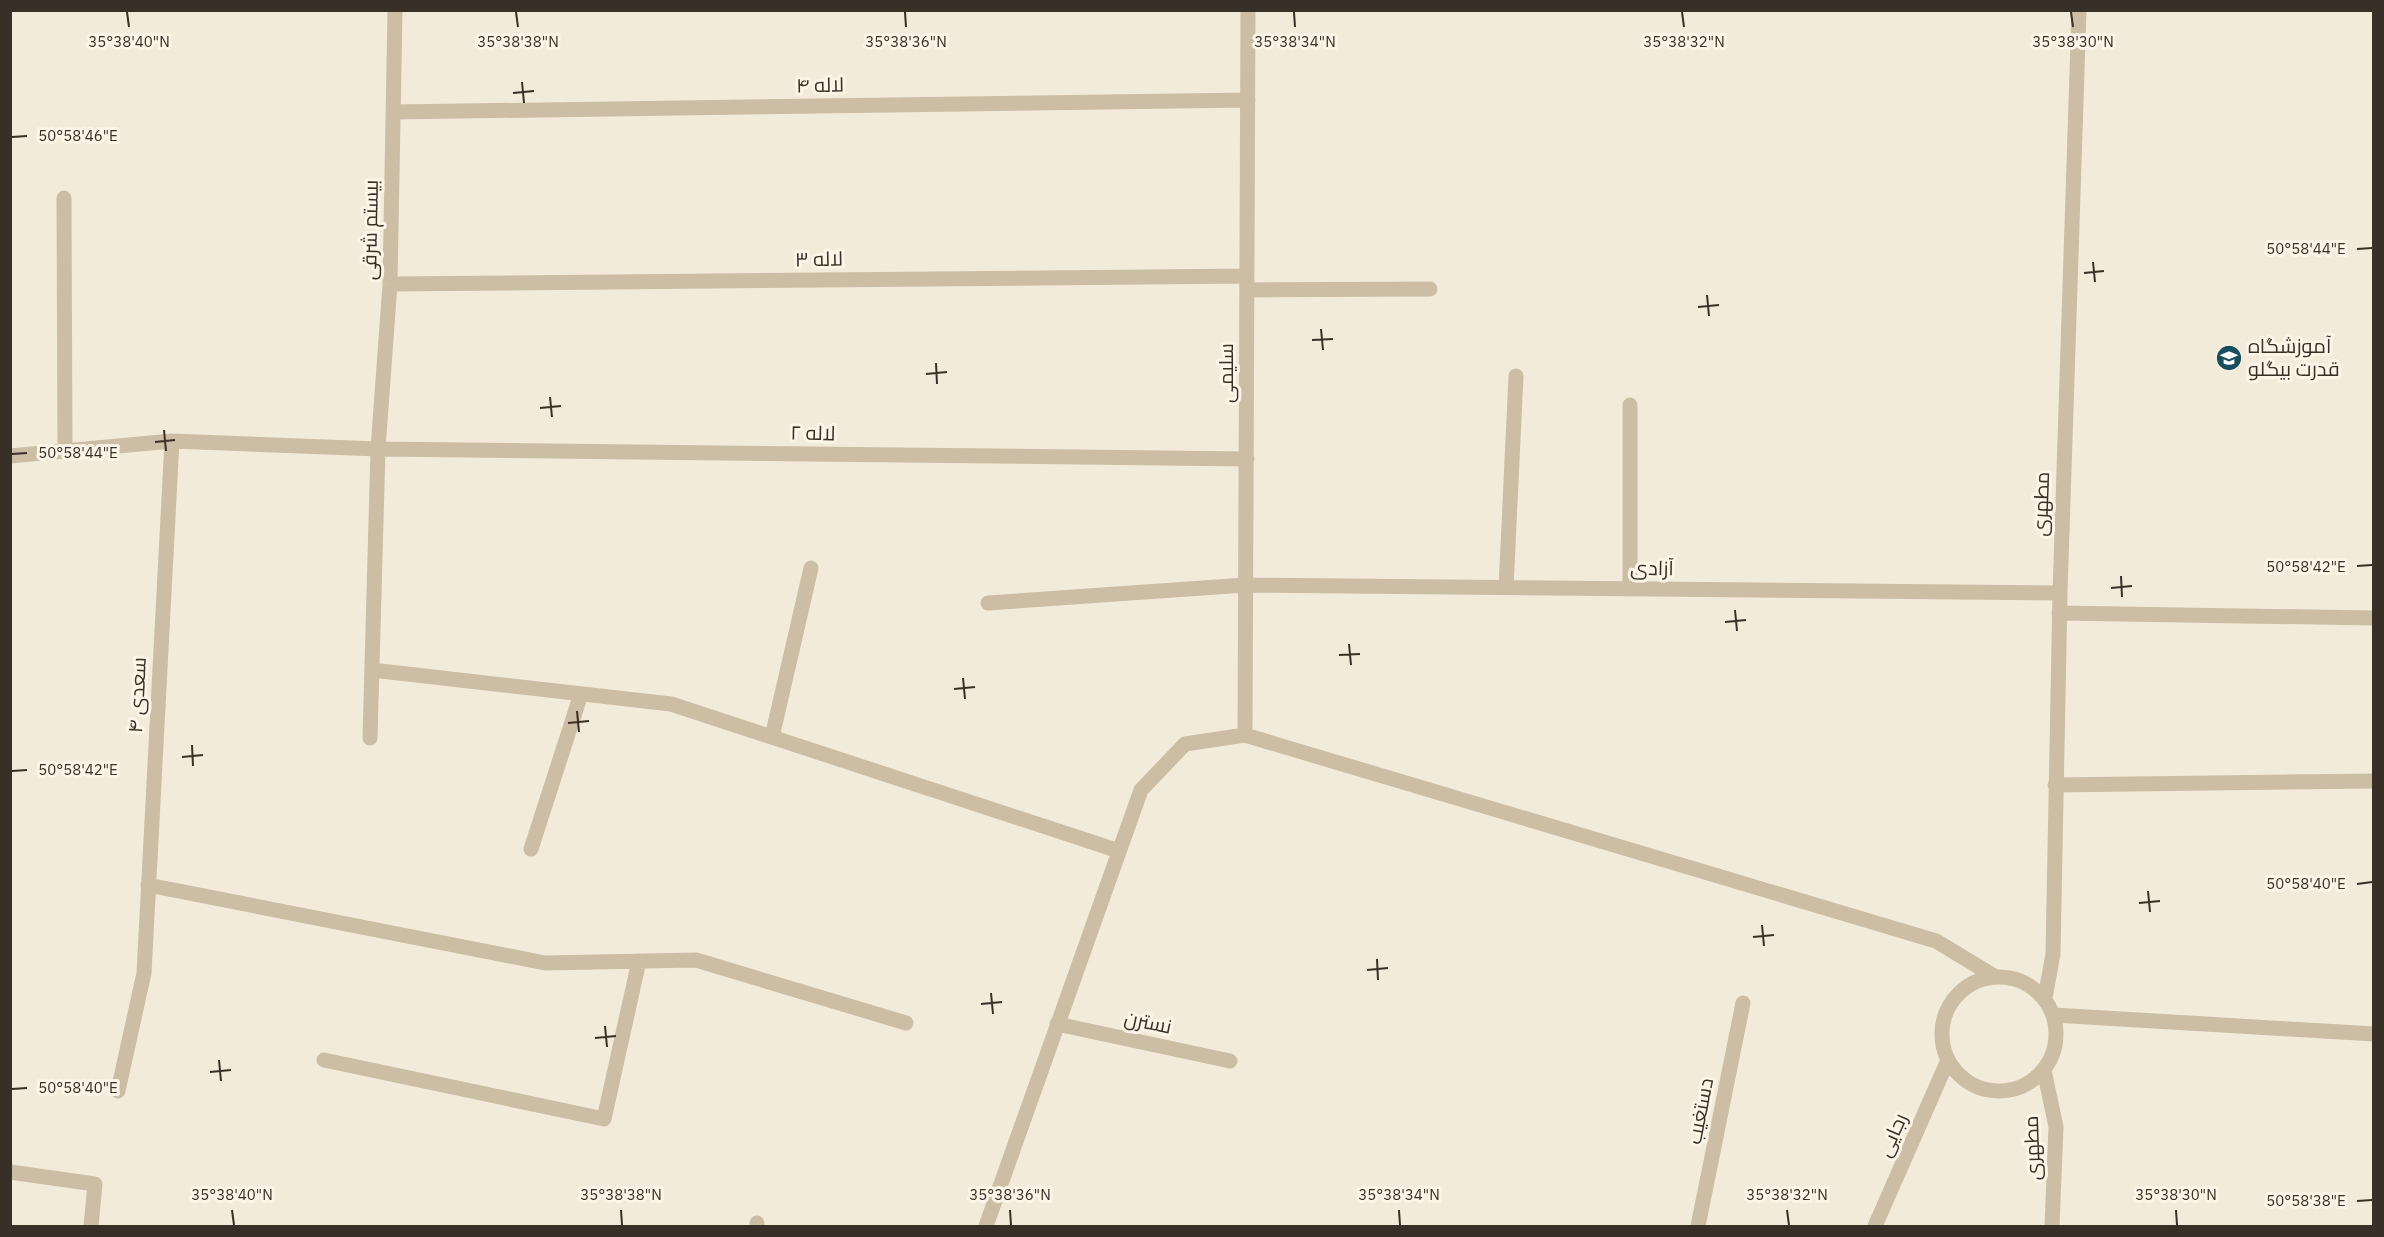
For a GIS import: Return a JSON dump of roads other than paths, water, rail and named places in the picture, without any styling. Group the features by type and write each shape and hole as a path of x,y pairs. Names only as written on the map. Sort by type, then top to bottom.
{"street":[{"name":"بیستم شرقی","path":"370,738 378,450 390,284 395,10"},
{"name":"سلیمی","path":"1245,735 1248,10"},
{"name":"مطهری","path":"2045,998 2053,954 2059,613 2079,10"},
{"name":"لاله ۴","path":"393,112 1248,100"},
{"path":"64,198 65,452"},
{"name":"لاله ۳","path":"390,284 1247,283 1430,290"},
{"path":"1506,588 1516,376"},
{"path":"1630,405 1630,589"},
{"name":"لاله ۲","path":"10,456 172,441 378,450 1247,459"},
{"name":"سعدی ۴","path":"118,1091 144,973 172,441"},
{"path":"772,737 811,568"},
{"name":"آزادی","path":"988,603 1245,585 2060,593"},
{"path":"2059,613 2373,618"},
{"path":"372,670 671,704 1119,851"},
{"path":"531,849 581,694"},
{"path":"986,1227 1140,790 1185,744 1245,735 1936,942 1994,976"},
{"path":"2055,785 2373,781"},
{"path":"148,885 545,963 696,960 906,1023"},
{"path":"324,1060 604,1119 639,961"},
{"path":"1994,976 2022,981 2031,985 2045,998 2054,1015 2057,1034 2054,1053 2044,1070 2030,1082 2013,1090 1993,1091 1975,1086 1959,1076 1948,1060 1942,1043 1943,1024 1949,1005 1961,991 1976,981 1994,976"},
{"name":"دستغیب","path":"1698,1227 1743,1003"},
{"path":"2054,1015 2373,1034"},
{"name":"نسترن","path":"1057,1024 1230,1061"},
{"name":"رجایی","path":"1875,1227 1948,1060"},
{"name":"مطهری","path":"2044,1070 2056,1127 2052,1227"},
{"path":"10,1172 94,1184 91,1227"}],"place":[{"name":"آموزشگاه قدرت بیگلو","path":"2229,358"}]}
